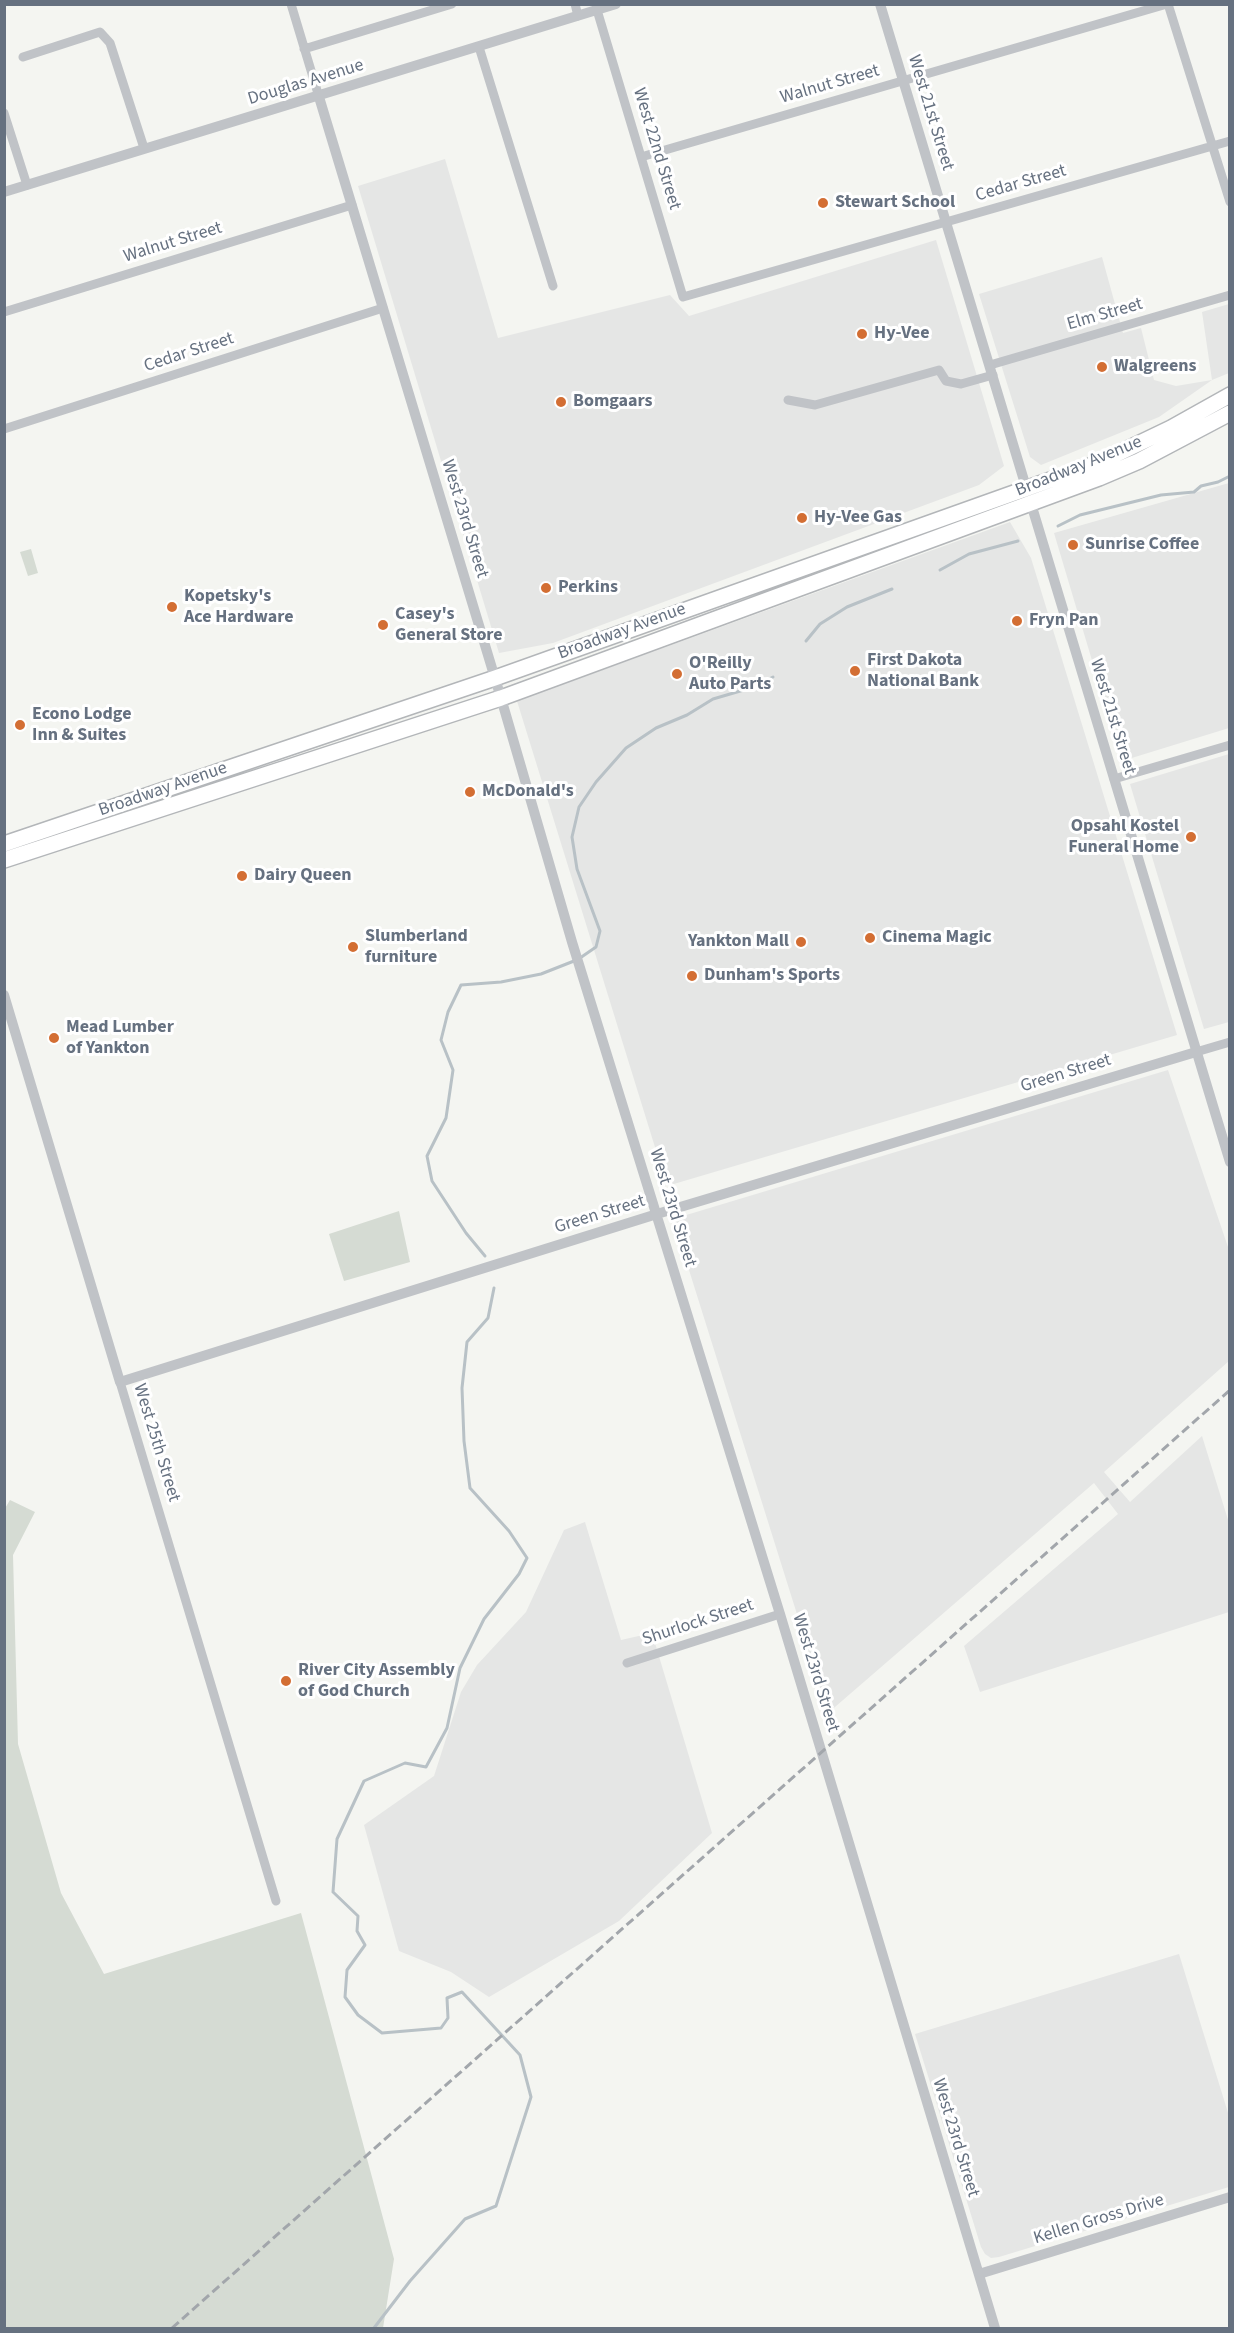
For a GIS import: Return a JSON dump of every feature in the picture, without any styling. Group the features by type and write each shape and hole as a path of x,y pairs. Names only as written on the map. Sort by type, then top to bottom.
{"highway":[{"name":"Broadway Avenue","path":"4,844 495,678 1107,459 1171,428 1230,395"},
{"name":"Broadway Avenue","path":"4,860 501,698 1032,503 1139,461 1230,413"}],"street":[{"path":"291,4 319,97"},
{"path":"304,49 452,4"},
{"path":"575,4 578,16"},
{"name":"Douglas Avenue","path":"4,192 616,4"},
{"name":"West 21st Street","path":"880,4 1230,1162"},
{"path":"1168,4 1230,202"},
{"name":"Walnut Street","path":"641,157 1168,4"},
{"name":"West 22nd Street","path":"597,10 683,297"},
{"path":"23,57 100,32 110,43 144,148"},
{"path":"479,47 553,286"},
{"name":"West 23rd Street","path":"319,97 501,698 578,963 780,1614 995,2328"},
{"path":"4,113 27,184"},
{"name":"Cedar Street","path":"683,297 1230,141"},
{"name":"Walnut Street","path":"4,312 352,205"},
{"name":"Elm Street","path":"788,400 815,405 939,370 942,376 956,379 1230,296"},
{"name":"Cedar Street","path":"4,429 383,308"},
{"path":"1114,779 1230,745"},
{"name":"West 25th Street","path":"5,995 276,1901"},
{"name":"Green Street","path":"120,1382 657,1215 1230,1042"},
{"name":"Shurlock Street","path":"627,1663 780,1614"},
{"name":"Kellen Gross Drive","path":"979,2274 1230,2197"}],"shaded area":[{"path":"445,159 498,338 670,295 689,316 936,240 1004,466 979,485 553,643 499,653 358,186"},
{"path":"1102,257 1123,333 1141,328 1154,380 1176,386 1212,380 1159,417 1041,465 1030,457 979,294"},
{"path":"1229,304 1229,373 1212,380 1202,312"},
{"path":"1229,483 1229,728 1122,761 1054,533"},
{"path":"1010,522 1031,558 1177,1035 667,1186 517,701"},
{"path":"31,549 38,573 28,576 20,552"},
{"path":"1229,754 1229,1022 1204,1029 1130,784"},
{"path":"1168,1070 1229,1250 1229,1361 1104,1472 1130,1502 1202,1436 1229,1523 1229,1612 980,1692 964,1646 1118,1514 1094,1483 828,1713 673,1219"},
{"path":"399,1211 410,1262 344,1281 329,1234"},
{"path":"10,1500 35,1512 13,1555 18,1744 61,1893 104,1974 301,1913 394,2259 383,2328 5,2328 4,1510"},
{"path":"585,1522 621,1640 652,1633 712,1833 619,1921 489,1997 451,1972 399,1951 364,1825 434,1776 461,1692 477,1665 526,1612 564,1530"},
{"path":"1179,1954 1229,2116 1229,2187 991,2258 981,2247 915,2034"}],"waterway":[{"path":"1058,526 1080,515 1161,495 1194,492 1201,486 1230,476"},
{"path":"940,570 969,554 1018,541"},
{"path":"806,641 820,624 847,607 892,589"},
{"path":"580,958 596,947 600,931 577,869 572,837 579,807 596,782 626,748 656,728 687,715 713,699 754,687 773,677"},
{"path":"485,1256 466,1233 432,1181 427,1156 446,1118 453,1070 441,1040 448,1012 461,985 501,982 541,974 574,961"},
{"path":"374,2328 410,2281 465,2219 496,2206 531,2097 520,2055 462,1992 447,1998 448,2018 441,2028 382,2033 358,2015 345,1997 347,1970 365,1945 357,1931 358,1916 333,1892 337,1839 364,1781 405,1763 426,1767 447,1728 460,1668 484,1619 519,1574 527,1558 509,1531 470,1488 464,1441 462,1388 467,1342 488,1318 494,1288"}],"railway":[{"path":"172,2328 1230,1390"}],"place":[{"name":"Stewart School","path":"823,203"},
{"name":"Hy-Vee","path":"862,334"},
{"name":"Walgreens","path":"1102,367"},
{"name":"Bomgaars","path":"561,402"},
{"name":"Hy-Vee Gas","path":"802,518"},
{"name":"Sunrise Coffee","path":"1073,545"},
{"name":"Perkins","path":"546,588"},
{"name":"Kopetsky's Ace Hardware","path":"172,607"},
{"name":"Fryn Pan","path":"1017,621"},
{"name":"Casey's General Store","path":"383,625"},
{"name":"First Dakota National Bank","path":"855,671"},
{"name":"O'Reilly Auto Parts","path":"677,674"},
{"name":"Econo Lodge Inn & Suites","path":"20,725"},
{"name":"McDonald's","path":"470,792"},
{"name":"Opsahl Kostel Funeral Home","path":"1191,837"},
{"name":"Dairy Queen","path":"242,876"},
{"name":"Cinema Magic","path":"870,938"},
{"name":"Yankton Mall","path":"801,942"},
{"name":"Slumberland furniture","path":"353,947"},
{"name":"Dunham's Sports","path":"692,976"},
{"name":"Mead Lumber of Yankton","path":"54,1038"},
{"name":"River City Assembly of God Church","path":"286,1681"}]}
